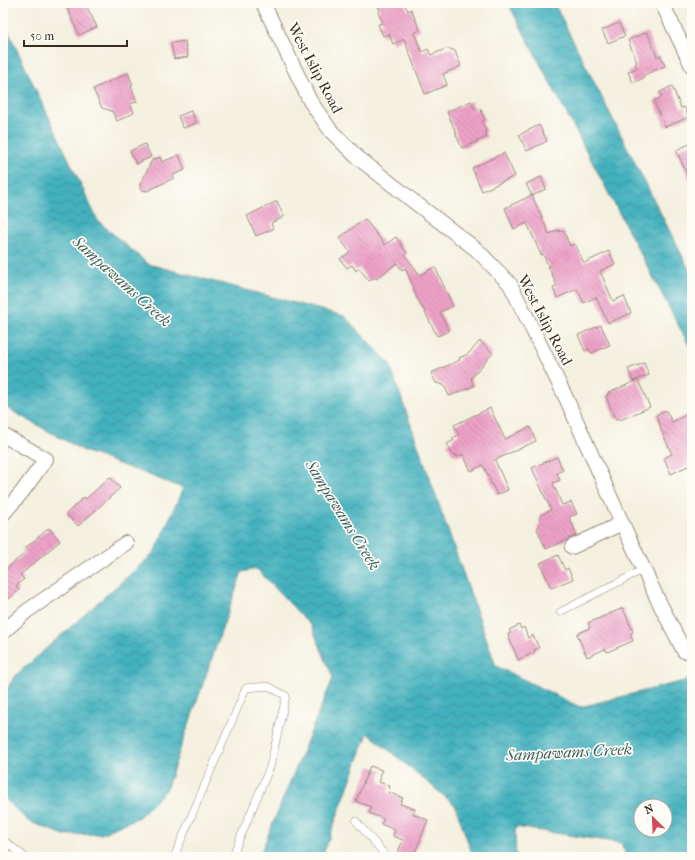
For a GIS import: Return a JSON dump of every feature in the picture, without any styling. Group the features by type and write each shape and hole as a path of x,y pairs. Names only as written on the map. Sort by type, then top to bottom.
{"street":[{"name":"West Islip Road","path":"263,3 310,101 331,131 358,157 477,250 510,284 566,398 622,523 684,651"},
{"path":"662,3 692,66"},
{"path":"3,436 46,459 22,492 3,514"},
{"path":"572,547 622,523"},
{"path":"3,632 27,611 126,543"}],"lane":[{"path":"560,612 644,569"},
{"path":"174,857 246,688 268,686 286,696 270,767 232,857"},
{"path":"356,821 387,857"},
{"path":"3,840 25,857"}],"water":[{"path":"508,3 554,3 692,275 692,351"},
{"name":"Sampawams Creek","path":"3,20 98,221 148,264 344,316 389,363 496,666 580,707 692,679 692,857 627,857 621,843 515,827 516,857 473,857 455,805 368,733 322,857 259,857 333,678 312,627 257,569 242,572 166,790 139,817 101,834 64,835 28,821 3,797 3,696 14,677 154,553 183,488 84,451 3,406"}],"building":[{"path":"65,3 85,3 97,27 79,35"},
{"path":"377,3 404,3 408,11 411,9 420,30 414,33 422,52 428,49 431,55 448,48 455,51 461,66 443,74 447,85 425,94 404,39 393,44 389,34 383,36 378,24 383,23 378,12 380,11"},
{"path":"619,23 625,36 608,43 602,30"},
{"path":"647,32 657,57 660,55 665,66 644,75 643,78 633,83 628,72 637,68 635,64 637,63 628,40"},
{"path":"185,41 188,57 174,59 171,43"},
{"path":"128,73 133,85 131,86 137,102 130,104 134,113 117,121 112,111 102,108 93,89"},
{"path":"672,86 681,108 684,107 689,117 665,127 654,101 662,97 660,92"},
{"path":"471,101 475,110 480,108 485,120 482,122 487,137 462,148 447,112"},
{"path":"191,111 196,123 183,128 178,116"},
{"path":"539,125 547,141 527,151 519,135"},
{"path":"692,143 692,185 676,150"},
{"path":"145,144 151,157 136,164 130,151"},
{"path":"504,153 515,176 482,191 472,168"},
{"path":"179,155 185,170 173,175 174,178 147,191 142,190 140,185 152,160 160,157 162,162"},
{"path":"541,177 546,189 532,196 526,184"},
{"path":"532,195 549,234 563,230 570,246 575,244 584,263 609,251 615,264 600,271 613,301 624,296 631,313 608,323 596,297 584,303 577,289 557,298 553,288 557,286 527,223 514,229 505,208"},
{"path":"277,201 284,217 271,223 273,229 256,236 247,216"},
{"path":"365,219 385,245 396,237 407,253 405,255 420,275 435,267 453,306 440,312 449,331 437,336 413,289 414,288 405,268 402,270 397,263 376,279 374,277 369,281 359,268 356,271 352,265 347,268 340,259 350,252 339,238"},
{"path":"601,325 610,345 591,353 589,349 585,351 578,335"},
{"path":"480,341 493,353 471,378 474,386 449,396 444,385 436,383 431,373 460,360 459,358 468,354"},
{"path":"644,363 649,375 633,381 628,369"},
{"path":"638,380 650,407 620,420 619,418 615,419 606,396 608,393"},
{"path":"490,408 505,439 530,427 536,441 495,460 508,490 497,495 483,465 471,471 463,454 457,457 456,454 453,455 447,444 454,440 452,438 459,435 454,425"},
{"path":"666,410 672,422 686,415 692,427 692,464 671,474 664,458 672,454 660,428 661,427 656,415"},
{"path":"557,457 563,470 557,473 560,480 553,483 562,505 571,502 577,514 569,517 577,535 546,549 537,529 541,522 539,518 541,517 540,515 551,510 532,468"},
{"path":"110,477 120,488 78,526 66,514 84,497 86,499"},
{"path":"49,528 60,541 20,575 24,579 16,586 19,590 3,604 3,572 25,553 23,550"},
{"path":"558,555 565,570 568,568 573,579 551,588 540,563"},
{"path":"623,608 633,632 630,634 633,641 607,652 605,649 587,657 577,634 590,628 588,623"},
{"path":"519,625 521,629 524,627 528,638 533,635 539,648 534,650 535,652 518,660 508,634 511,633 509,630"},
{"path":"370,766 382,770 379,776 381,777 379,782 390,786 388,792 403,798 400,804 415,809 413,814 428,820 413,857 396,857 403,840 393,836 395,830 381,824 384,819 369,813 371,807 356,801"}]}
